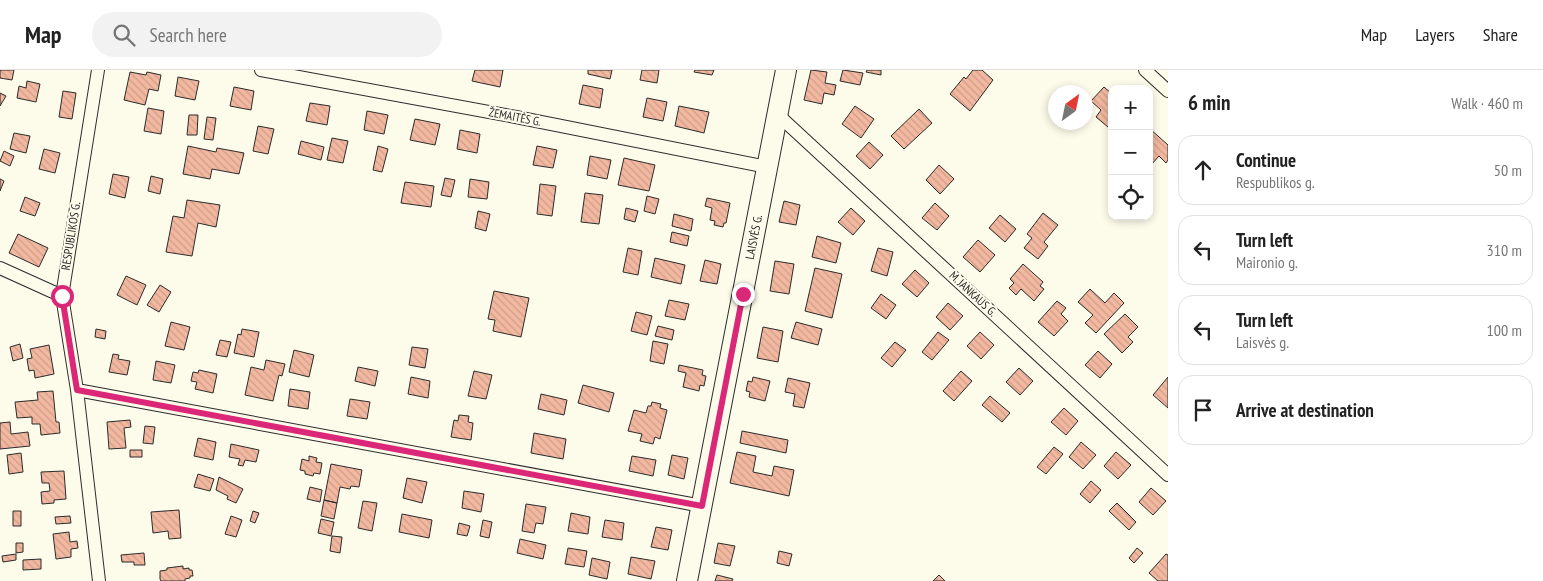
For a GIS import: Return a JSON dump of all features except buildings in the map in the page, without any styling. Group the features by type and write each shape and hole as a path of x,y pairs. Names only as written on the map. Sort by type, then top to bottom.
{"main road":[{"name":"LAISVĖS G.","path":"687,581 786,70"}],"street":[{"name":"RESPUBLIKOS G.","path":"98,70 62,296 77,390 99,581"},
{"name":"ŽEMAITĖS G.","path":"261,70 293,73 767,167"},
{"path":"1145,70 1168,91"},
{"name":"M. JANKAUS G.","path":"777,114 1168,475"},
{"path":"0,268 62,296"},
{"path":"77,390 702,506"}],"route":[{"path":"62,296 77,390 702,506 743,294"}]}
